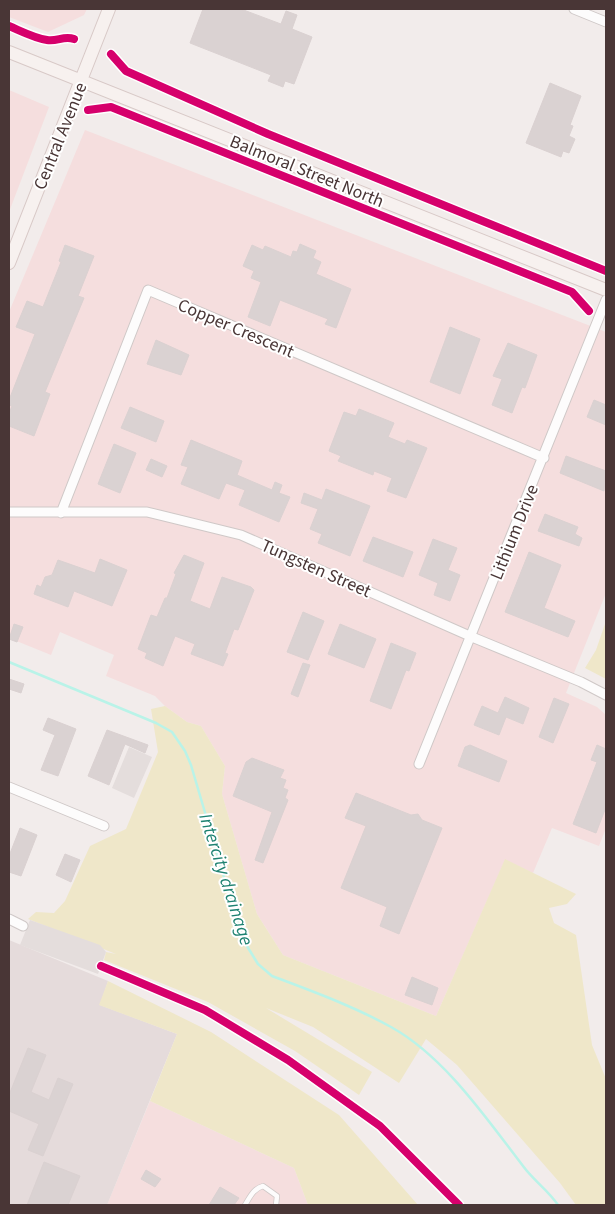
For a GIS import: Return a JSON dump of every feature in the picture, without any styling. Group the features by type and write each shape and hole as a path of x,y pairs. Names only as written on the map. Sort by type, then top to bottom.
{"main road":[{"name":"Central Avenue","path":"9,263 109,9"},
{"name":"Balmoral Street North","path":"9,52 606,290"}],"street":[{"path":"574,9 606,22"},
{"name":"Copper Crescent","path":"61,513 148,290 544,458"},
{"name":"Lithium Drive","path":"419,764 472,637 606,300"},
{"name":"Tungsten Street","path":"9,512 147,512 241,535 472,637 581,682 606,695"},
{"path":"9,787 104,826"},
{"path":"9,919 23,926"}],"lane":[{"path":"245,1205 252,1193 257,1188 263,1186 277,1196 276,1205"}],"shaded area":[{"path":"9,9 87,9 84,15 48,32 9,17"},
{"path":"9,90 49,107 9,212"},
{"path":"85,130 606,332 606,593 566,693 597,707 606,715 606,828 599,846 552,828 533,873 505,860 436,1016 283,955 257,914 222,794 225,766 201,726 187,722 155,696 106,676 114,655 60,632 51,655 9,638 9,312"},
{"path":"605,624 606,679 585,668 596,650"},
{"path":"165,706 187,722 201,726 225,766 222,794 257,914 283,955 436,1016 505,859 576,894 567,904 549,908 554,923 576,935 592,1045 606,1079 606,1205 576,1205 560,1183 457,1065 426,1039 399,1083 313,1027 266,1008 372,1072 359,1095 295,1051 208,1002 104,960 106,952 116,954 28,919 36,912 54,913 65,901 90,846 126,829 158,752 151,709"},
{"path":"129,747 152,757 134,798 112,788"},
{"path":"30,920 100,945 106,952 98,974 20,945"},
{"path":"9,940 108,981 100,1005 177,1034 107,1205 9,1205"},
{"path":"108,981 211,1032 339,1115 418,1205 308,1205 294,1168 150,1101 177,1034 99,1005"},
{"path":"150,1101 294,1168 308,1205 107,1205"}],"building":[{"path":"203,9 241,9 281,24 286,11 297,15 292,29 312,37 294,84 285,81 283,87 268,81 271,75 190,43"},
{"path":"550,83 581,96 570,125 573,126 569,136 575,139 569,153 563,151 561,157 526,143"},
{"path":"300,244 316,251 313,258 321,262 316,274 351,289 336,328 325,324 328,319 280,300 270,326 248,317 261,282 251,278 254,271 243,266 252,245 263,250 265,246 291,257 293,251 297,252"},
{"path":"65,245 94,256 78,296 84,298 45,392 50,394 34,436 9,426 9,413 12,406 9,405 9,400 35,334 16,327 27,301 43,307 61,262 59,261"},
{"path":"450,327 480,339 460,394 430,382"},
{"path":"156,340 189,355 181,375 147,364"},
{"path":"508,343 537,355 525,388 522,387 512,413 492,405 502,379 493,376"},
{"path":"594,400 606,405 606,425 587,417"},
{"path":"130,407 164,421 156,442 121,428"},
{"path":"359,409 394,423 388,437 405,444 407,440 427,448 406,498 387,491 392,478 374,471 373,475 338,461 341,456 329,451 344,412 356,416"},
{"path":"191,440 242,461 237,475 272,490 275,482 282,485 279,493 290,497 279,522 239,505 245,490 226,483 219,499 181,484 188,467 181,465"},
{"path":"114,444 136,453 120,493 98,484"},
{"path":"566,456 606,471 604,491 560,473"},
{"path":"151,459 167,466 162,477 146,470"},
{"path":"326,489 370,506 350,556 318,543 322,534 310,529 318,509 301,503 304,493 322,500"},
{"path":"545,514 578,527 575,534 582,538 579,546 538,531"},
{"path":"373,537 413,552 403,577 363,561"},
{"path":"433,539 457,548 448,570 460,575 450,601 434,595 438,583 419,575"},
{"path":"529,552 561,565 544,608 575,621 568,637 505,612"},
{"path":"184,555 204,563 190,601 210,609 222,577 251,587 254,590 238,630 234,629 225,653 228,654 223,666 191,654 195,644 175,636 163,666 145,658 147,653 138,649 151,615 157,617 165,598 167,598 176,574 174,573"},
{"path":"100,559 127,570 112,606 74,591 68,607 34,594 37,585 41,587 45,577 52,575 58,560 95,573"},
{"path":"303,612 324,621 308,660 287,652"},
{"path":"14,624 23,627 17,642 9,639"},
{"path":"340,624 376,639 364,668 328,654"},
{"path":"391,643 416,653 409,671 406,670 391,709 370,701"},
{"path":"303,663 310,665 298,697 291,694"},
{"path":"9,679 24,684 21,693 9,689"},
{"path":"505,697 529,708 523,724 506,717 499,735 474,725 482,706 498,713"},
{"path":"554,698 569,704 553,743 539,737"},
{"path":"48,718 76,729 58,776 41,770 55,735 43,730"},
{"path":"107,730 148,745 145,753 125,744 109,785 88,776"},
{"path":"470,745 507,761 499,782 458,766 465,747"},
{"path":"597,745 606,749 606,807 596,833 573,824 597,762 591,760"},
{"path":"252,758 284,770 280,778 286,780 283,788 288,790 285,798 288,800 263,863 255,860 272,812 233,796 246,762"},
{"path":"356,793 411,815 418,814 422,820 442,828 399,934 380,926 387,907 341,888 366,826 345,818"},
{"path":"20,828 37,835 21,876 9,872 9,856"},
{"path":"65,854 80,860 71,882 56,875"},
{"path":"412,977 438,988 432,1005 405,995"},
{"path":"28,1048 46,1055 31,1092 49,1100 58,1078 73,1084 43,1156 28,1150 39,1124 9,1111 9,1095"},
{"path":"44,1162 80,1176 68,1205 27,1205"},
{"path":"146,1170 161,1179 155,1187 141,1179"},
{"path":"220,1187 239,1198 234,1205 209,1205"}],"waterway":[{"name":"Intercity drainage","path":"9,662 156,723 172,732 185,751 191,765 242,938 258,964 272,976 362,1012 411,1040 447,1072 479,1109 527,1171 558,1205"}],"cycle path":[{"path":"9,26 42,39 74,39"},
{"path":"111,54 126,71 268,134 606,271"},
{"path":"88,110 111,107 572,292 589,311"},
{"path":"101,966 205,1010 288,1060 380,1126 459,1205"}]}
